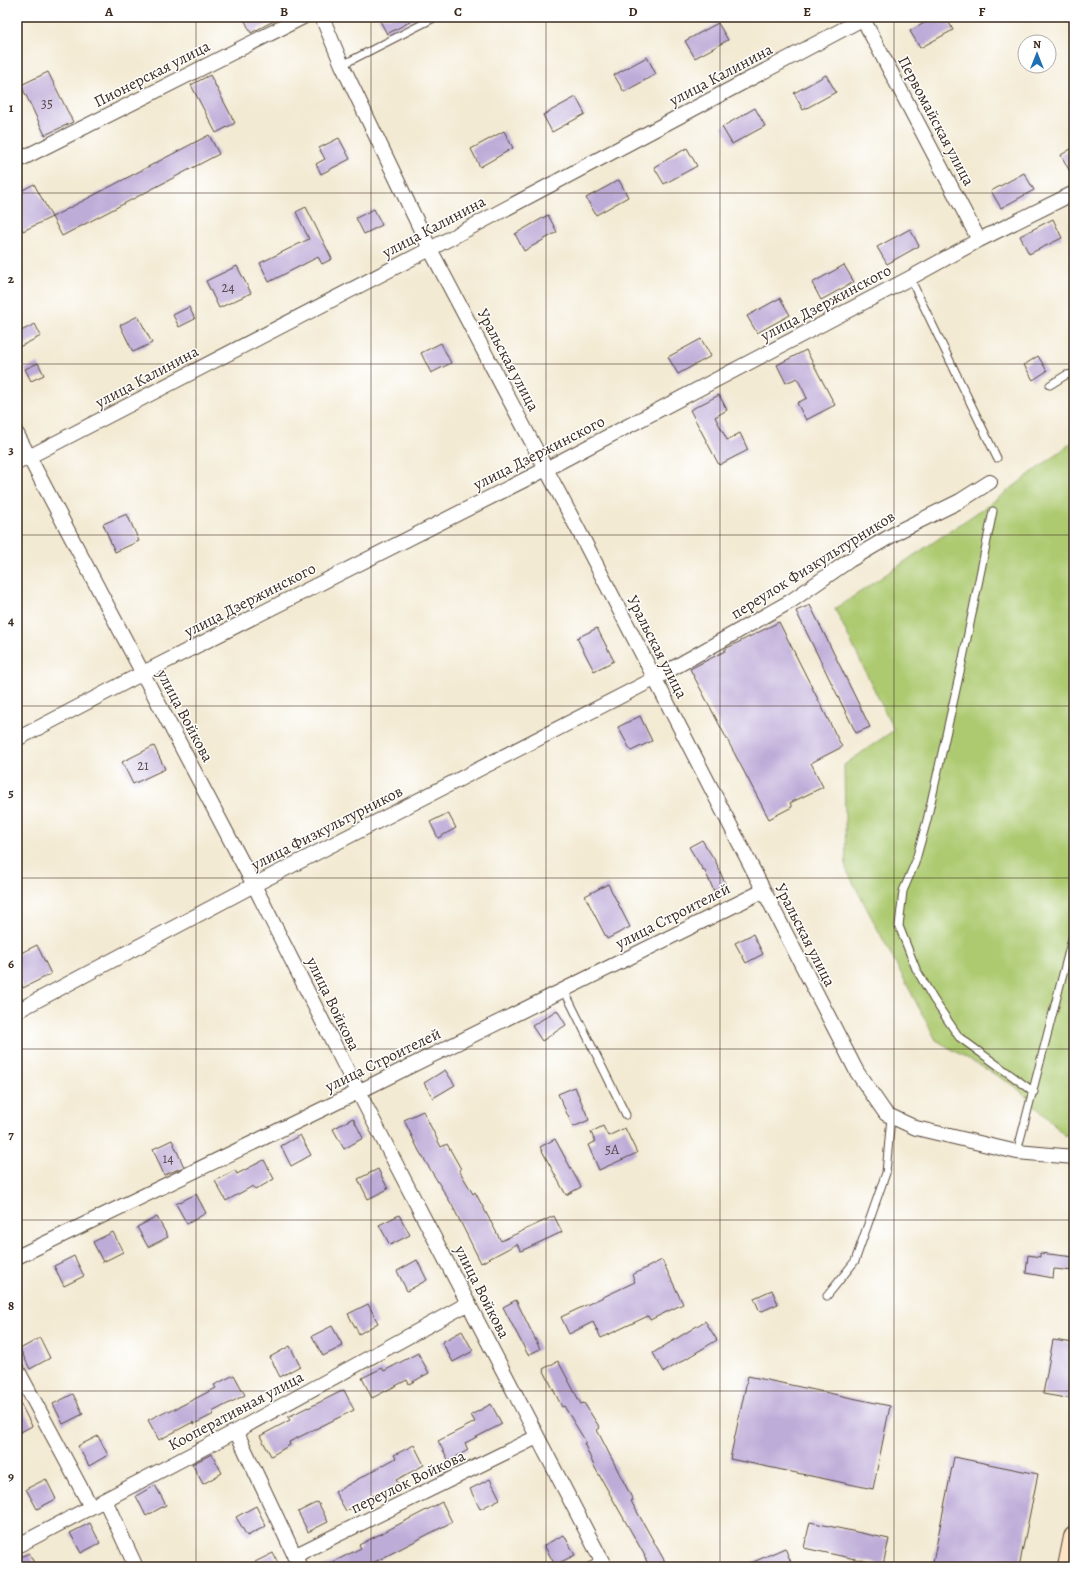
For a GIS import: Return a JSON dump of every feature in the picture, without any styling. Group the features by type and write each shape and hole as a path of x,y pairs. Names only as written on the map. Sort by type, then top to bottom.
{"main road":[{"path":"1068,1567 1074,1537"}],"street":[{"name":"Пионерская улица","path":"17,161 303,17"},
{"name":"Уральская улица","path":"322,17 342,65 430,248 546,469 857,1072 886,1114 916,1128 1017,1152 1074,1157"},
{"name":"Первомайская улица","path":"864,17 980,240"},
{"name":"улица Калинина","path":"23,460 430,248 864,17"},
{"name":"улица Дзержинского","path":"17,739 143,673 546,469 980,240 1074,193"},
{"name":"улица Войкова","path":"17,434 23,460 143,673 254,885 358,1092 469,1303 537,1437 598,1565"},
{"name":"переулок Физкультурников","path":"654,679 791,601 850,560 901,530 960,501 990,482"},
{"name":"улица Физкультурников","path":"17,1011 254,885 654,679"},
{"name":"улица Строителей","path":"17,1258 358,1092 763,890"},
{"name":"Кооперативная улица","path":"17,1546 236,1431 469,1303"},
{"path":"17,1370 91,1507"},
{"path":"236,1431 297,1562"},
{"name":"переулок Войкова","path":"297,1562 537,1437"},
{"path":"105,1500 136,1567"}],"lane":[{"path":"342,65 436,17"},
{"path":"910,278 997,458"},
{"path":"1050,385 1066,375 1074,374"},
{"path":"993,511 962,663 926,820 915,863 903,891 900,926 916,969 959,1037 1034,1092"},
{"path":"1017,1152 1034,1092 1074,931"},
{"path":"564,990 626,1115"},
{"path":"827,1296 856,1261 886,1173 891,1117"}],"green space":[{"path":"1074,441 1074,1137 1064,1135 1015,1086 936,1040 846,869 844,765 894,730 835,609 997,499"}],"building":[{"path":"243,17 281,17 251,33"},
{"path":"378,17 419,17 387,34"},
{"path":"935,17 946,17 953,30 920,48 910,31"},
{"path":"718,23 728,40 695,58 685,41"},
{"path":"647,57 656,74 624,92 614,75"},
{"path":"48,72 73,122 45,135 21,85"},
{"path":"210,75 235,123 216,133 191,85"},
{"path":"826,75 836,92 803,110 794,93"},
{"path":"576,97 585,114 552,132 543,115"},
{"path":"755,108 765,126 732,144 722,127"},
{"path":"504,131 513,148 480,167 471,149"},
{"path":"209,135 219,154 62,236 52,217"},
{"path":"339,138 350,159 321,174 316,164 325,159 319,148"},
{"path":"1074,147 1074,179 1061,155"},
{"path":"687,148 697,166 664,184 654,167"},
{"path":"1024,173 1034,190 1001,208 991,191"},
{"path":"619,180 628,197 596,215 586,198"},
{"path":"34,184 52,217 23,231 17,219 17,193"},
{"path":"306,207 332,259 322,264 318,257 269,282 260,263 309,239 296,212"},
{"path":"374,209 382,225 364,234 356,218"},
{"path":"548,215 557,232 524,251 515,234"},
{"path":"1053,219 1062,238 1029,254 1020,236"},
{"path":"910,229 919,246 887,264 877,247"},
{"path":"844,265 854,282 821,300 812,283"},
{"path":"237,266 251,293 219,308 206,281"},
{"path":"780,298 790,315 757,333 747,316"},
{"path":"189,307 195,319 179,327 173,315"},
{"path":"138,316 152,343 133,352 120,325"},
{"path":"35,324 41,336 17,348 17,333"},
{"path":"701,339 711,356 678,374 668,357"},
{"path":"441,343 451,363 431,373 421,353"},
{"path":"806,350 835,405 806,420 797,403 807,398 797,378 786,383 777,365"},
{"path":"1038,356 1047,371 1033,380 1024,365"},
{"path":"38,363 44,375 31,381 25,369"},
{"path":"719,395 727,410 715,417 727,440 740,433 748,450 719,465 690,410"},
{"path":"127,514 139,541 115,552 103,524"},
{"path":"810,605 870,727 856,733 796,611"},
{"path":"779,622 842,747 811,763 823,787 790,803 792,807 769,819 690,669 725,651 725,649"},
{"path":"597,628 614,661 594,671 577,638"},
{"path":"640,716 652,741 631,751 618,727"},
{"path":"154,746 165,769 133,784 122,762"},
{"path":"448,813 456,828 438,838 430,822"},
{"path":"702,840 716,862 726,886 714,891 704,869 703,870 689,847"},
{"path":"608,884 630,927 607,939 585,896"},
{"path":"753,934 763,954 746,963 735,943"},
{"path":"37,945 51,974 23,988 17,975 17,955"},
{"path":"557,1010 566,1025 542,1041 532,1026"},
{"path":"445,1070 455,1085 433,1098 424,1083"},
{"path":"575,1087 589,1120 573,1127 558,1094"},
{"path":"423,1111 441,1147 447,1144 461,1169 459,1170 473,1194 475,1192 501,1241 554,1216 562,1232 521,1251 517,1244 481,1263 452,1205 419,1151 404,1120"},
{"path":"353,1118 363,1138 344,1149 333,1129"},
{"path":"603,1126 608,1136 625,1128 637,1153 599,1170 588,1145 595,1142 591,1132"},
{"path":"300,1135 311,1155 291,1166 281,1146"},
{"path":"555,1139 581,1187 566,1195 540,1147"},
{"path":"172,1140 184,1167 164,1175 153,1149"},
{"path":"264,1160 274,1179 255,1190 253,1186 226,1201 215,1181 235,1170 237,1174"},
{"path":"378,1169 388,1189 368,1199 358,1179"},
{"path":"196,1194 206,1213 187,1224 176,1204"},
{"path":"399,1215 410,1235 390,1245 379,1225"},
{"path":"157,1217 168,1237 148,1247 137,1227"},
{"path":"113,1232 123,1252 103,1262 93,1242"},
{"path":"1040,1253 1074,1257 1074,1271 1054,1269 1053,1278 1026,1273 1028,1255 1040,1257"},
{"path":"74,1256 84,1276 64,1286 54,1266"},
{"path":"417,1260 427,1280 407,1291 397,1271"},
{"path":"662,1260 683,1304 650,1320 648,1316 601,1338 593,1322 569,1334 561,1317 635,1282 632,1275"},
{"path":"772,1290 778,1304 760,1312 754,1298"},
{"path":"516,1300 540,1349 528,1355 503,1307"},
{"path":"368,1304 378,1323 359,1334 348,1314"},
{"path":"705,1321 717,1340 664,1372 653,1353"},
{"path":"332,1326 343,1346 323,1356 312,1336"},
{"path":"462,1331 473,1351 453,1362 442,1342"},
{"path":"40,1338 50,1358 30,1369 20,1349"},
{"path":"1053,1340 1074,1343 1074,1388 1072,1399 1043,1394"},
{"path":"290,1346 300,1366 280,1377 270,1357"},
{"path":"418,1353 429,1373 409,1384 407,1380 372,1398 362,1378 382,1368 384,1371"},
{"path":"558,1361 581,1404 584,1403 600,1428 597,1430 633,1500 631,1501 668,1567 650,1567 594,1466 584,1443 586,1442 564,1406 562,1407 543,1369"},
{"path":"234,1375 245,1395 212,1412 214,1414 194,1424 193,1422 159,1440 148,1420 168,1410 169,1412 216,1388 214,1385"},
{"path":"748,1376 890,1406 873,1489 730,1459"},
{"path":"344,1390 354,1410 289,1442 290,1445 271,1456 260,1436 290,1420 288,1417"},
{"path":"73,1394 83,1414 63,1424 53,1404"},
{"path":"17,1397 32,1426 17,1434"},
{"path":"491,1404 502,1424 465,1443 468,1450 449,1461 438,1441 475,1422 471,1415"},
{"path":"98,1436 108,1455 89,1466 78,1446"},
{"path":"414,1445 424,1465 396,1480 398,1483 346,1511 335,1492 396,1458 394,1455"},
{"path":"212,1454 222,1473 203,1484 192,1464"},
{"path":"954,1457 1038,1474 1019,1567 932,1567"},
{"path":"46,1479 56,1499 37,1509 26,1489"},
{"path":"490,1479 500,1499 480,1509 470,1489"},
{"path":"155,1485 166,1505 146,1516 136,1496"},
{"path":"318,1502 328,1522 308,1532 298,1512"},
{"path":"442,1502 452,1522 365,1567 323,1567 361,1548 359,1545"},
{"path":"256,1506 266,1526 247,1536 236,1517"},
{"path":"810,1522 889,1539 883,1565 804,1548"},
{"path":"90,1523 100,1543 81,1553 70,1533"},
{"path":"564,1535 575,1555 555,1565 544,1545"},
{"path":"785,1548 793,1567 742,1567"},
{"path":"29,1553 36,1567 17,1567 17,1559"},
{"path":"273,1553 280,1567 245,1567"}]}
